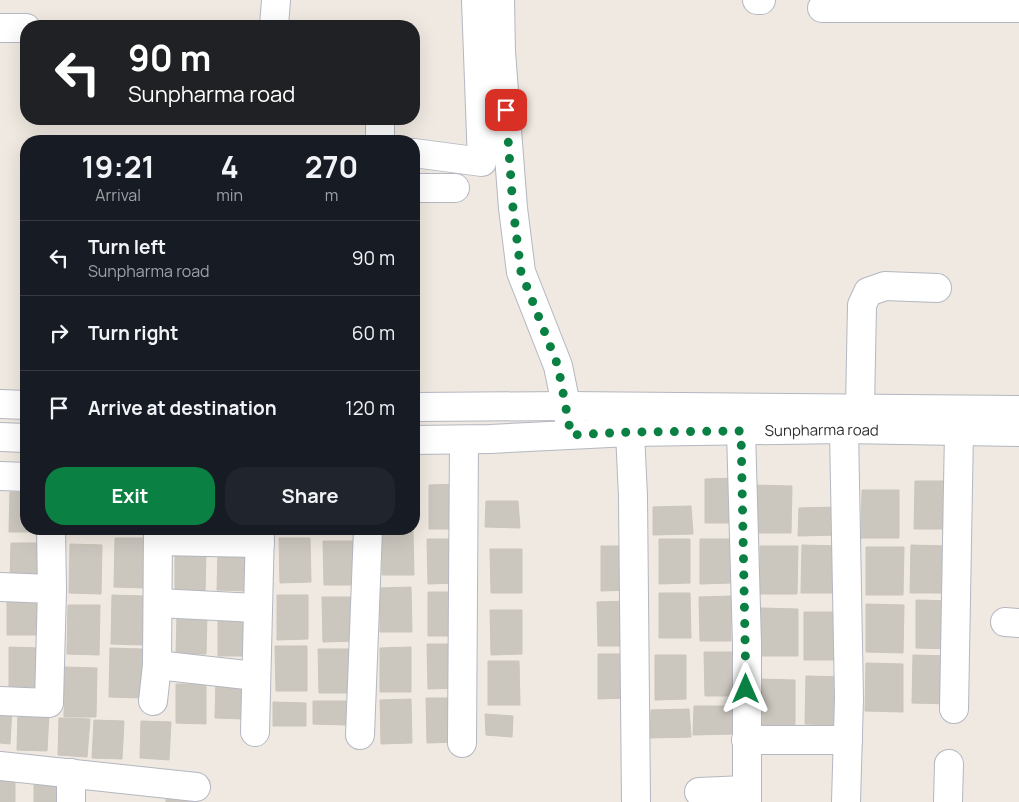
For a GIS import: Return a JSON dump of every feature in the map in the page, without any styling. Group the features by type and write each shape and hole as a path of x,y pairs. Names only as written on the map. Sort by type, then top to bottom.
{"street":[{"path":"274,20 276,0"},
{"path":"420,154 482,162 476,0"},
{"path":"500,0 501,52 512,198 521,272 558,366 571,435"},
{"path":"822,8 1019,8"},
{"path":"0,28 20,28"},
{"path":"420,188 455,188"},
{"path":"860,408 862,305 868,292 885,286 936,288"},
{"path":"0,404 20,404"},
{"name":"Sunpharma road","path":"420,407 567,406 1019,410"},
{"path":"844,429 848,740 846,802"},
{"name":"Sunpharma road","path":"420,440 464,440 630,432 844,429 1019,432"},
{"path":"699,792 746,796 747,644 741,431"},
{"path":"954,709 959,431"},
{"path":"630,432 633,497 636,802"},
{"path":"0,437 20,438"},
{"path":"462,743 464,440"},
{"path":"0,476 20,477"},
{"path":"0,701 50,703 51,535"},
{"path":"153,701 157,665 158,535 260,536 255,732"},
{"path":"360,735 368,535"},
{"path":"0,588 52,589"},
{"path":"158,602 258,608"},
{"path":"157,665 256,676"},
{"path":"746,740 848,740"},
{"path":"948,802 950,764"},
{"path":"0,766 70,772 142,791 196,787"},
{"path":"70,772 71,802"}],"building":[{"path":"736,478 736,523 705,523 705,479"},
{"path":"915,481 952,481 952,529 914,529"},
{"path":"460,484 460,529 429,529 429,485"},
{"path":"754,485 792,486 791,533 753,533"},
{"path":"862,490 899,490 899,538 861,538"},
{"path":"10,492 20,493 20,532 9,532"},
{"path":"486,501 518,501 520,528 485,527"},
{"path":"691,506 693,534 653,535 653,507"},
{"path":"837,507 839,535 798,536 799,508"},
{"path":"382,535 413,535 414,575 382,575"},
{"path":"115,538 146,538 145,588 114,587"},
{"path":"279,538 310,538 311,582 280,583"},
{"path":"427,539 458,539 459,583 428,584"},
{"path":"659,539 690,539 690,583 659,584"},
{"path":"700,539 731,539 731,583 700,584"},
{"path":"323,541 354,541 355,585 324,585"},
{"path":"11,543 41,543 40,583 10,582"},
{"path":"70,544 102,545 101,594 69,593"},
{"path":"802,545 839,546 838,593 801,593"},
{"path":"911,545 948,546 948,593 910,593"},
{"path":"601,546 632,546 632,590 601,591"},
{"path":"760,546 798,546 797,594 760,594"},
{"path":"866,547 904,547 903,595 866,595"},
{"path":"490,549 522,549 522,593 491,593"},
{"path":"218,551 248,551 247,591 217,590"},
{"path":"175,552 206,553 205,592 175,592"},
{"path":"411,587 412,632 380,632 380,588"},
{"path":"428,592 459,592 460,636 428,636"},
{"path":"659,593 690,593 691,638 659,638"},
{"path":"112,595 143,596 142,645 111,644"},
{"path":"277,595 308,595 308,639 277,640"},
{"path":"7,596 37,596 37,635 7,635"},
{"path":"731,596 731,641 700,641 699,597"},
{"path":"322,597 354,597 354,641 323,642"},
{"path":"916,600 954,601 953,649 916,648"},
{"path":"629,601 629,646 598,646 597,602"},
{"path":"866,604 904,605 903,653 866,652"},
{"path":"68,605 100,605 99,655 67,654"},
{"path":"761,608 798,609 798,656 760,656"},
{"path":"490,610 522,610 522,654 491,655"},
{"path":"804,612 842,612 842,660 804,660"},
{"path":"177,614 207,614 206,654 176,654"},
{"path":"218,616 248,617 248,656 218,656"},
{"path":"427,644 458,644 459,688 428,689"},
{"path":"275,646 307,646 307,691 276,691"},
{"path":"9,647 39,648 39,687 9,687"},
{"path":"411,647 411,692 380,692 380,648"},
{"path":"110,648 142,649 141,698 109,697"},
{"path":"318,649 350,649 350,693 319,693"},
{"path":"704,652 736,652 736,696 705,696"},
{"path":"598,654 629,654 630,698 598,699"},
{"path":"655,655 686,655 686,699 655,700"},
{"path":"913,655 951,656 950,704 912,703"},
{"path":"488,661 519,661 520,705 488,705"},
{"path":"866,663 903,664 903,712 865,711"},
{"path":"65,667 97,668 96,717 64,717"},
{"path":"806,676 844,677 843,725 805,724"},
{"path":"216,679 245,679 245,719 215,718"},
{"path":"758,679 795,680 795,728 757,727"},
{"path":"176,684 206,684 206,724 176,723"},
{"path":"426,698 458,698 458,742 427,743"},
{"path":"411,699 412,743 381,744 380,700"},
{"path":"313,701 346,701 346,725 313,724"},
{"path":"273,702 306,703 306,726 273,726"},
{"path":"0,705 12,706 10,744 0,743"},
{"path":"694,706 732,706 733,734 693,735"},
{"path":"689,709 691,737 650,738 651,710"},
{"path":"18,712 49,713 47,751 17,750"},
{"path":"485,714 513,716 512,737 486,735"},
{"path":"59,718 90,719 87,757 58,755"},
{"path":"94,720 124,721 122,759 92,758"},
{"path":"141,721 171,722 169,760 140,758"},
{"path":"0,777 15,777 15,802 0,802"},
{"path":"34,785 63,787 62,802 34,802"},
{"path":"166,797 194,797 194,802 166,802"}],"route":[{"path":"506,110 513,208 521,272 558,366 571,435 630,432 741,431 747,644 746,689"}]}
